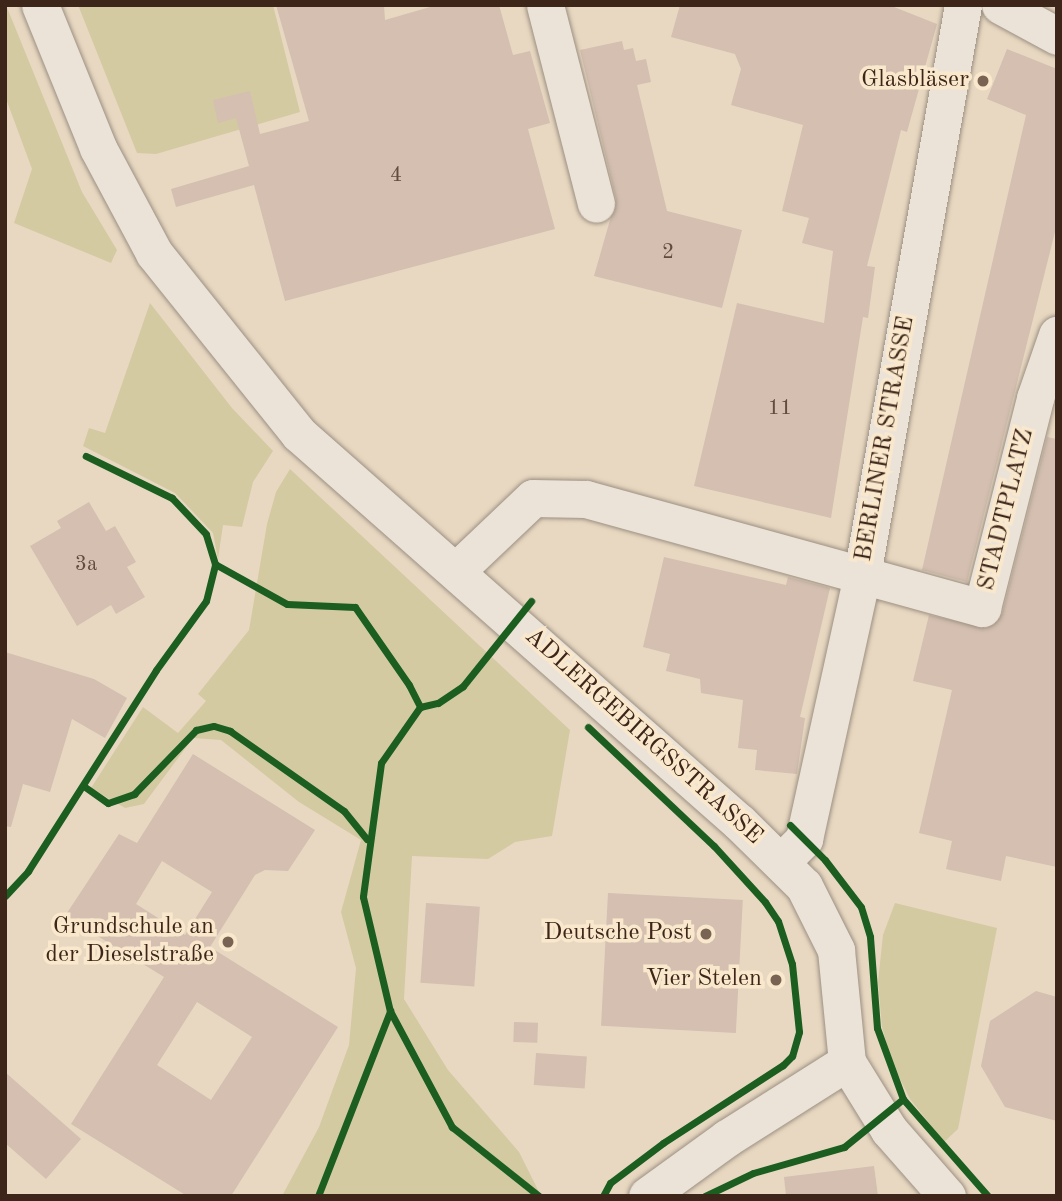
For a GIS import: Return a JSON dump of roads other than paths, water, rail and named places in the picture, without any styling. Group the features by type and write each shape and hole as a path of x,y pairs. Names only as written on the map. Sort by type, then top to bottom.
{"street":[{"name":"ADLERGEBIRGSSTRASSE","path":"40,5 122,197 174,282 299,435 456,571 781,862 816,904 836,950 847,1062"},
{"path":"545,5 596,204"},
{"name":"BERLINER STRASSE","path":"781,862 804,839 862,575 963,5"},
{"path":"1000,5 1057,36"},
{"name":"STADTPLATZ","path":"862,575 982,608 1035,398 1057,335"},
{"path":"456,571 533,498 586,499 862,575"},
{"path":"647,1196 727,1138 847,1062 889,1130 947,1196"}],"place":[{"name":"Glasbläser","path":"983,81"},
{"name":"Deutsche Post","path":"706,934"},
{"name":"Grundschule an der Dieselstraße","path":"228,942"},
{"name":"Vier Stelen","path":"776,980"}]}
